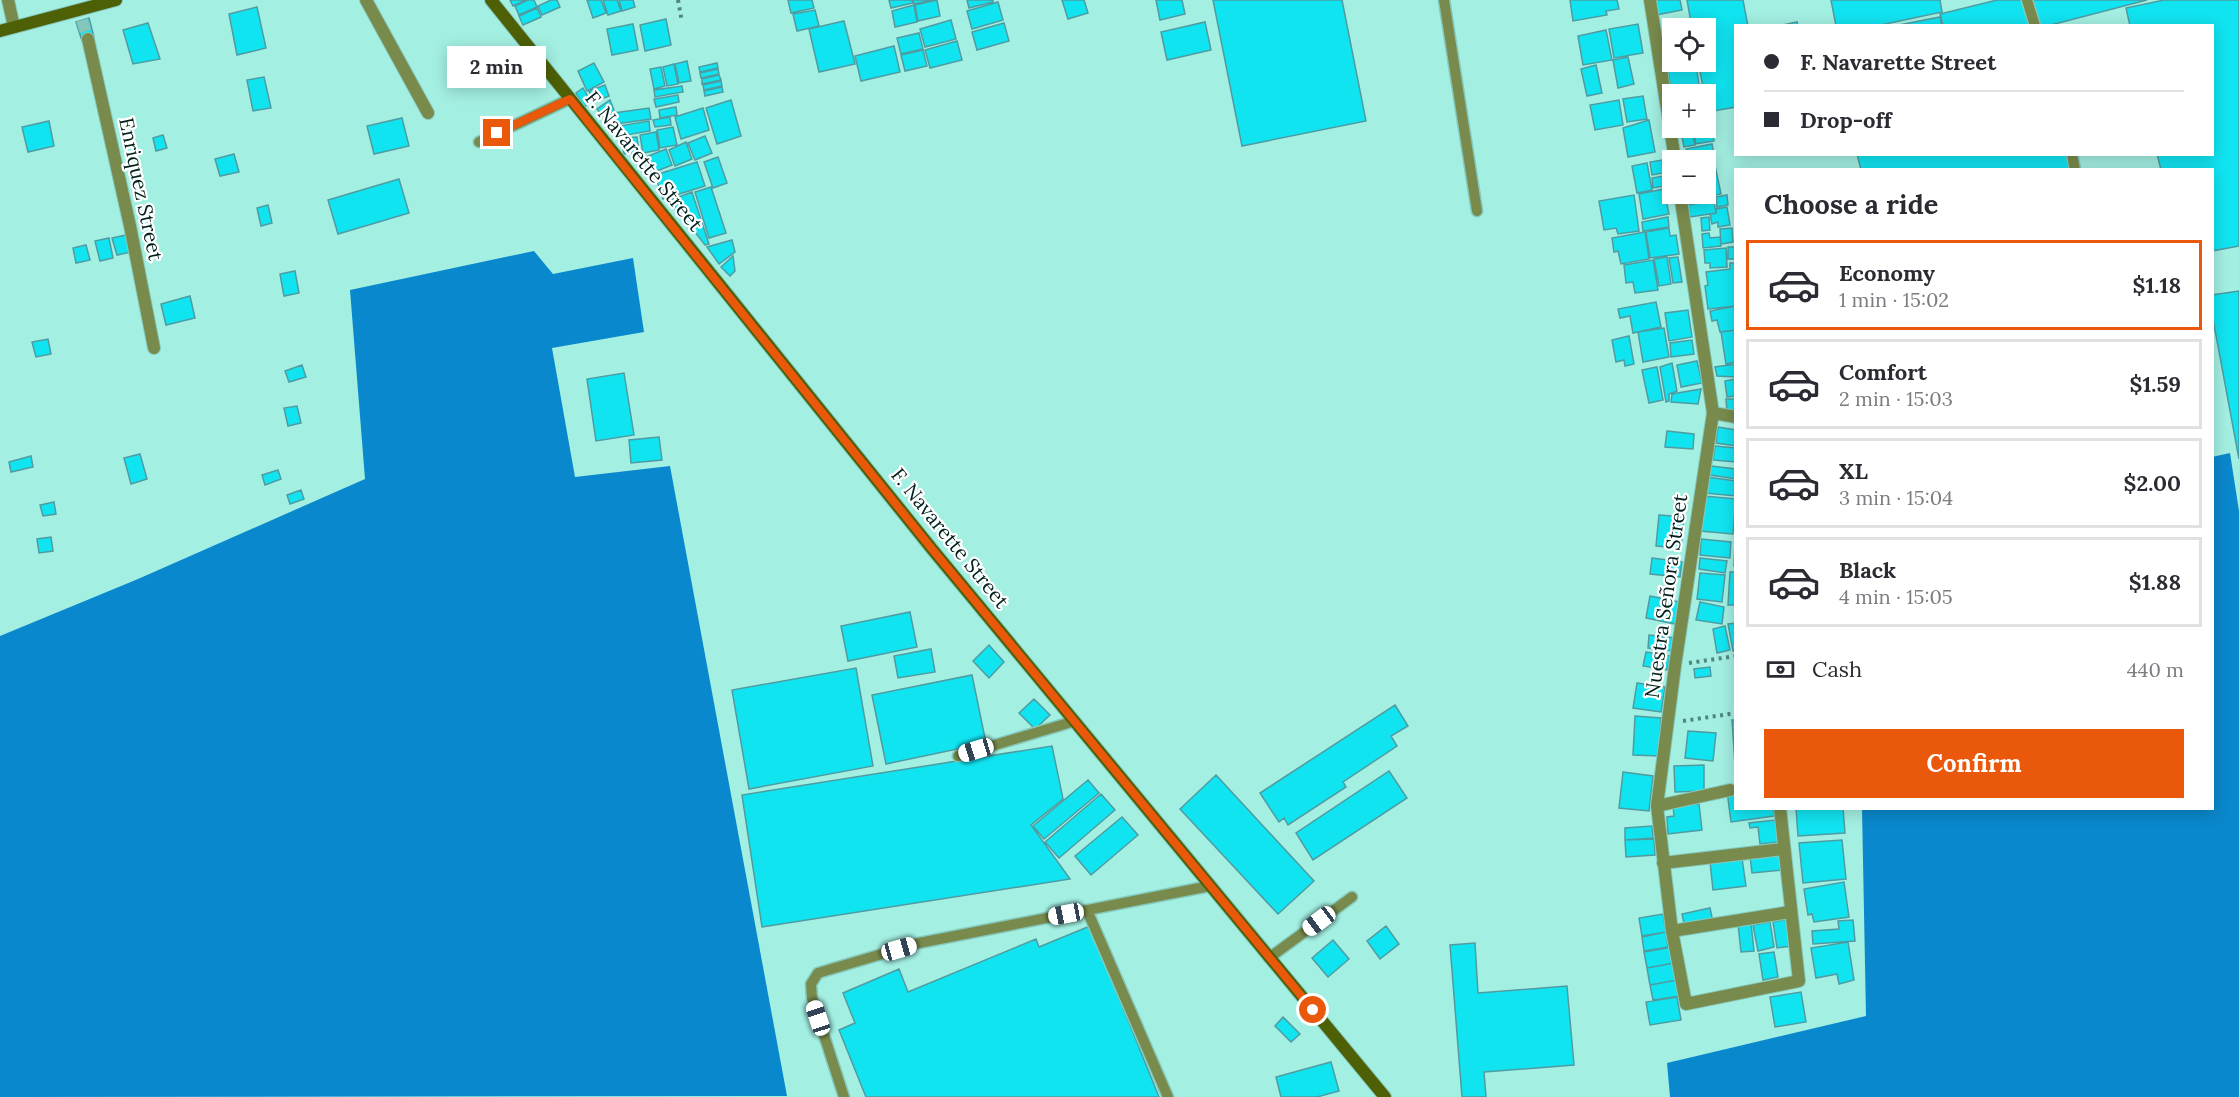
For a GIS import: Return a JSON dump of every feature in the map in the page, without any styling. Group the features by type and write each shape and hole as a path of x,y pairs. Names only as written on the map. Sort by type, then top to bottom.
{"main road":[{"path":"0,31 80,15 117,0"},
{"name":"F. Navarette Street","path":"491,0 932,549 1385,1097"}],"street":[{"path":"8,0 14,27"},
{"path":"366,0 428,113"},
{"path":"1650,0 1673,150"},
{"name":"Enriquez Street","path":"88,39 130,226 154,348"},
{"name":"Nuestra Señora Street","path":"1682,204 1713,413 1675,666 1657,806 1672,931 1686,1004 1799,981 1790,912"},
{"path":"1713,413 1734,417"},
{"path":"1657,806 1730,790"},
{"path":"1672,931 1790,912 1780,810"},
{"path":"1663,863 1783,849"}],"lane":[{"path":"1443,0 1477,211"},
{"path":"2027,0 2034,24"},
{"path":"479,142 570,99"},
{"path":"958,756 1076,721"},
{"path":"844,1097 812,998 811,984 818,973 919,943 1210,886"},
{"path":"1269,958 1352,897"},
{"path":"1087,910 1168,1097"}],"path":[{"path":"678,0 682,22"},
{"path":"1675,666 1734,656"},
{"path":"1667,724 1734,712"}],"water":[{"path":"534,251 553,274 633,258 644,332 552,348 575,477 670,466 787,1096 0,1097 0,636 138,579 365,479 350,290"},
{"path":"2230,453 2239,511 2239,1097 1670,1097 1667,1063 1866,1016 1862,810 2214,810 2214,457"}],"building":[{"path":"510,0 526,0 513,6"},
{"path":"528,0 534,0 537,7 519,15 515,6"},
{"path":"551,0 557,0 560,7 542,15 538,6"},
{"path":"587,0 601,0 606,13 593,18"},
{"path":"603,0 617,0 621,11 608,15"},
{"path":"619,0 633,0 635,7 622,11"},
{"path":"788,0 812,0 814,8 791,13"},
{"path":"889,0 912,0 913,3 891,8"},
{"path":"913,0 933,0 914,4"},
{"path":"937,0 940,16 918,21 915,5"},
{"path":"967,0 993,0 993,2 969,8"},
{"path":"1062,0 1084,0 1088,13 1068,19"},
{"path":"1156,0 1182,0 1185,14 1160,20"},
{"path":"1213,0 1342,0 1366,121 1242,146"},
{"path":"1570,0 1617,0 1619,9 1606,11 1607,15 1573,21"},
{"path":"1654,0 1680,0 1682,10 1656,15"},
{"path":"1687,0 1743,0 1748,24 1734,24 1734,107 1716,111 1716,84 1702,84 1700,72 1716,72 1716,18 1690,18"},
{"path":"1831,0 1940,0 1942,12 1885,24 1836,24"},
{"path":"1997,0 2023,0 2029,24 1942,24 1940,14"},
{"path":"2033,0 2147,0 2055,24 2039,24"},
{"path":"2164,0 2239,0 2239,246 2214,251 2214,168 2160,168 2158,156 2214,156 2214,24 2130,24 2126,8"},
{"path":"998,2 1003,20 972,29 967,11"},
{"path":"914,5 917,22 895,27 892,11"},
{"path":"257,7 266,48 237,55 229,14"},
{"path":"537,8 541,17 523,25 519,16"},
{"path":"815,10 819,26 797,31 793,14"},
{"path":"1940,17 1942,24 1904,24"},
{"path":"89,18 94,37 82,41 76,22"},
{"path":"666,19 671,45 645,51 640,25"},
{"path":"951,20 956,39 925,47 920,29"},
{"path":"844,21 855,64 819,72 809,29"},
{"path":"1205,22 1211,50 1167,60 1161,32"},
{"path":"148,23 160,59 133,64 123,30"},
{"path":"1004,23 1009,41 977,50 972,32"},
{"path":"633,24 638,50 612,55 607,29"},
{"path":"1638,24 1643,53 1614,58 1609,29"},
{"path":"1606,30 1612,60 1583,65 1578,36"},
{"path":"919,33 923,49 901,54 897,38"},
{"path":"957,41 962,60 930,68 925,50"},
{"path":"894,46 900,72 861,81 855,56"},
{"path":"923,50 927,66 905,71 901,55"},
{"path":"1628,57 1634,84 1618,88 1613,60"},
{"path":"687,61 691,81 679,83 675,64"},
{"path":"594,63 604,82 587,91 578,71"},
{"path":"717,63 718,68 700,72 699,67"},
{"path":"674,64 678,84 667,86 663,67"},
{"path":"1596,65 1602,93 1587,96 1581,69"},
{"path":"661,67 665,86 654,89 650,69"},
{"path":"718,69 719,74 701,78 700,73"},
{"path":"1668,72 1697,72 1699,84 1670,84"},
{"path":"719,75 721,80 702,84 702,79"},
{"path":"264,77 271,108 253,111 247,80"},
{"path":"721,81 722,86 704,90 703,85"},
{"path":"605,85 609,96 593,102 589,91"},
{"path":"682,86 683,92 655,97 654,90"},
{"path":"722,87 723,92 705,96 704,91"},
{"path":"583,88 591,102 584,107 576,93"},
{"path":"678,95 679,102 656,107 654,99"},
{"path":"1643,96 1647,119 1627,122 1623,99"},
{"path":"610,100 614,110 607,123 597,109"},
{"path":"731,100 741,136 717,144 706,108"},
{"path":"1619,100 1623,125 1595,130 1590,105"},
{"path":"676,107 677,115 660,118 659,110"},
{"path":"649,108 651,119 616,124 614,113"},
{"path":"703,108 709,130 681,139 675,117"},
{"path":"670,117 671,125 655,127 653,120"},
{"path":"402,118 409,146 374,154 367,126"},
{"path":"1649,120 1655,152 1628,157 1623,128"},
{"path":"49,121 54,146 28,152 22,127"},
{"path":"649,121 650,131 620,136 619,126"},
{"path":"673,127 677,145 660,148 657,130"},
{"path":"656,132 659,150 643,153 640,135"},
{"path":"163,135 167,148 156,151 153,138"},
{"path":"705,136 712,153 695,160 688,143"},
{"path":"637,137 639,152 624,154 621,138"},
{"path":"1682,138 1694,138 1695,145 1684,147"},
{"path":"1695,138 1714,138 1714,141 1696,144"},
{"path":"686,142 692,159 675,166 669,150"},
{"path":"1712,144 1713,150 1686,150"},
{"path":"666,149 672,165 652,173 646,157"},
{"path":"234,154 239,172 220,176 215,159"},
{"path":"1858,156 2068,156 2072,168 1860,168"},
{"path":"718,157 727,183 713,188 704,162"},
{"path":"1662,160 1662,173 1652,175 1650,162"},
{"path":"697,162 705,186 663,199 655,175"},
{"path":"1647,163 1652,190 1637,193 1632,166"},
{"path":"1716,170 1721,194 1716,195"},
{"path":"1662,176 1662,186 1653,188 1652,178"},
{"path":"399,179 409,213 338,234 328,200"},
{"path":"711,187 726,233 709,238 695,192"},
{"path":"1662,189 1662,204 1667,204 1669,214 1643,219 1639,194"},
{"path":"692,192 709,244 705,245 670,200"},
{"path":"1634,195 1639,231 1618,234 1616,228 1604,230 1599,201"},
{"path":"1727,195 1728,205 1717,207 1716,197"},
{"path":"1714,204 1716,213 1690,217 1688,205"},
{"path":"268,205 272,223 261,226 257,208"},
{"path":"1727,207 1730,225 1718,227 1718,222 1712,224 1710,214 1716,213 1716,209"},
{"path":"1668,217 1669,227 1643,231 1642,222"},
{"path":"1709,217 1710,230 1702,231 1701,218"},
{"path":"1669,228 1670,236 1676,235 1679,254 1650,258 1646,232"},
{"path":"1732,228 1733,242 1721,244 1720,229"},
{"path":"1645,232 1649,259 1621,264 1618,251 1614,252 1612,238"},
{"path":"1709,233 1710,238 1720,237 1721,246 1703,248 1702,234"},
{"path":"126,235 131,252 117,255 112,238"},
{"path":"109,238 113,258 100,261 95,241"},
{"path":"732,240 735,252 719,264 707,247"},
{"path":"86,245 90,260 76,263 73,248"},
{"path":"1728,247 1734,247 1734,259 1728,259"},
{"path":"1726,248 1727,267 1710,268 1710,263 1705,263 1704,250"},
{"path":"733,256 735,271 730,276 721,267"},
{"path":"1667,257 1671,284 1659,286 1654,259"},
{"path":"1678,257 1682,282 1673,283 1669,258"},
{"path":"1653,260 1658,290 1635,293 1633,282 1626,283 1624,265"},
{"path":"1730,263 1734,263 1734,306 1708,309 1706,272 1730,269"},
{"path":"295,271 299,293 284,296 280,274"},
{"path":"2239,291 2239,459 2214,325 2214,295"},
{"path":"190,296 195,318 166,325 161,304"},
{"path":"1656,302 1661,327 1633,333 1630,316 1620,318 1618,309"},
{"path":"1734,306 1734,330 1720,332 1717,320 1712,321 1710,311"},
{"path":"1688,310 1692,337 1669,341 1665,313"},
{"path":"1664,328 1669,357 1643,362 1638,332"},
{"path":"1734,330 1734,362 1726,364 1721,332"},
{"path":"1629,336 1634,364 1625,366 1624,360 1616,362 1612,340"},
{"path":"48,339 51,354 36,357 32,342"},
{"path":"1692,340 1694,354 1671,357 1670,343"},
{"path":"1697,361 1702,383 1681,387 1677,365"},
{"path":"1672,363 1677,391 1669,394 1669,401 1666,402 1660,367"},
{"path":"1734,364 1734,377 1717,376 1715,367"},
{"path":"302,365 306,377 289,382 285,371"},
{"path":"1657,367 1663,400 1649,403 1642,370"},
{"path":"624,373 634,435 596,441 587,379"},
{"path":"1734,379 1734,396 1727,397 1725,381"},
{"path":"1701,389 1698,404 1671,402 1672,394"},
{"path":"1726,399 1734,399 1734,410 1727,411"},
{"path":"297,406 301,423 288,426 284,408"},
{"path":"1718,427 1734,430 1734,446 1716,443"},
{"path":"1667,431 1694,434 1693,449 1665,447"},
{"path":"659,437 662,460 631,463 629,440"},
{"path":"1715,446 1734,448 1734,462 1713,460"},
{"path":"140,454 147,479 131,484 124,458"},
{"path":"31,456 33,467 11,472 9,462"},
{"path":"1711,466 1734,469 1734,479 1710,475"},
{"path":"278,470 281,479 265,485 262,475"},
{"path":"1707,477 1734,481 1734,496 1705,493"},
{"path":"301,490 304,499 290,504 287,495"},
{"path":"1704,496 1734,499 1733,534 1700,531"},
{"path":"54,502 56,514 43,516 40,505"},
{"path":"1659,515 1684,517 1681,548 1656,546"},
{"path":"51,537 53,551 39,553 37,539"},
{"path":"1701,539 1731,542 1730,558 1700,555"},
{"path":"1652,558 1682,562 1680,577 1650,574"},
{"path":"1700,558 1727,561 1725,573 1699,569"},
{"path":"1730,572 1734,572 1734,605 1728,605"},
{"path":"1700,573 1725,575 1722,602 1697,599"},
{"path":"1650,596 1680,602 1675,624 1646,618"},
{"path":"1700,602 1724,607 1722,624 1696,620"},
{"path":"910,612 917,647 848,661 841,626"},
{"path":"1734,623 1733,651 1728,624"},
{"path":"1725,626 1730,650 1717,653 1713,629"},
{"path":"1649,635 1675,638 1673,651 1648,648"},
{"path":"989,645 1004,662 989,678 973,661"},
{"path":"931,649 935,672 898,678 894,656"},
{"path":"1646,652 1670,656 1667,670 1643,666"},
{"path":"1710,667 1711,676 1695,678 1694,669"},
{"path":"856,668 873,766 749,789 732,690"},
{"path":"972,675 986,743 886,764 872,695"},
{"path":"1637,683 1665,687 1661,712 1633,708"},
{"path":"1034,699 1050,715 1035,729 1019,713"},
{"path":"1395,705 1408,726 1391,736 1397,746 1343,782 1346,787 1288,825 1284,818 1279,822 1260,793"},
{"path":"1635,716 1661,718 1659,756 1633,755"},
{"path":"1732,720 1734,720 1734,749"},
{"path":"1688,731 1716,733 1713,761 1685,758"},
{"path":"1052,746 1063,799 1031,825 1070,879 762,927 742,795"},
{"path":"1704,765 1704,791 1675,792 1674,766"},
{"path":"1389,771 1407,798 1313,860 1296,833"},
{"path":"1623,772 1653,776 1649,811 1619,808"},
{"path":"1216,775 1314,881 1278,914 1180,809"},
{"path":"1088,780 1099,793 1044,839 1033,826"},
{"path":"1734,790 1734,810 1773,810 1774,816 1731,822 1727,791"},
{"path":"1101,794 1115,810 1059,858 1045,842"},
{"path":"1699,804 1702,830 1668,834 1667,817 1674,816 1673,806"},
{"path":"1796,810 1843,810 1845,833 1798,836"},
{"path":"1122,817 1138,835 1091,875 1075,856"},
{"path":"1775,820 1778,842 1760,844 1758,827 1750,828 1749,823"},
{"path":"1652,826 1653,838 1625,840 1625,828"},
{"path":"1654,839 1655,855 1626,857 1625,840"},
{"path":"1842,840 1846,879 1803,883 1799,843"},
{"path":"1781,852 1782,870 1752,873 1750,856"},
{"path":"1742,858 1746,886 1713,890 1710,862"},
{"path":"1844,882 1849,917 1814,922 1812,914 1808,915 1804,889"},
{"path":"1710,908 1713,922 1685,928 1682,914"},
{"path":"1663,914 1666,932 1642,936 1639,918"},
{"path":"1788,919 1792,946 1777,948 1773,922"},
{"path":"1853,920 1855,941 1813,944 1812,931 1839,929 1838,921"},
{"path":"1770,922 1774,947 1758,951 1753,925"},
{"path":"1751,923 1754,951 1741,952 1738,924"},
{"path":"1090,926 1159,1097 866,1097 839,1030 855,1023 843,993 899,969 908,992 1036,939 1039,947"},
{"path":"1386,926 1399,944 1380,959 1367,941"},
{"path":"1666,932 1668,947 1644,951 1642,937"},
{"path":"1333,940 1349,959 1328,977 1312,958"},
{"path":"1848,942 1854,980 1839,984 1837,974 1816,978 1811,948"},
{"path":"1475,943 1478,993 1567,986 1574,1065 1484,1072 1486,1097 1462,1097 1450,945"},
{"path":"1672,947 1674,963 1647,968 1644,952"},
{"path":"1774,952 1778,977 1763,980 1759,954"},
{"path":"1674,963 1677,980 1650,985 1647,968"},
{"path":"1677,980 1680,996 1653,1000 1650,985"},
{"path":"1801,992 1806,1022 1775,1027 1770,997"},
{"path":"1677,997 1681,1020 1650,1025 1646,1002"},
{"path":"1283,1017 1300,1034 1291,1042 1275,1026"},
{"path":"1331,1062 1339,1091 1317,1097 1281,1097 1276,1077"}],"tunnel":[{"path":"82,20 88,39"}],"route":[{"path":"497,133 570,99 932,549 1313,1010"}]}
